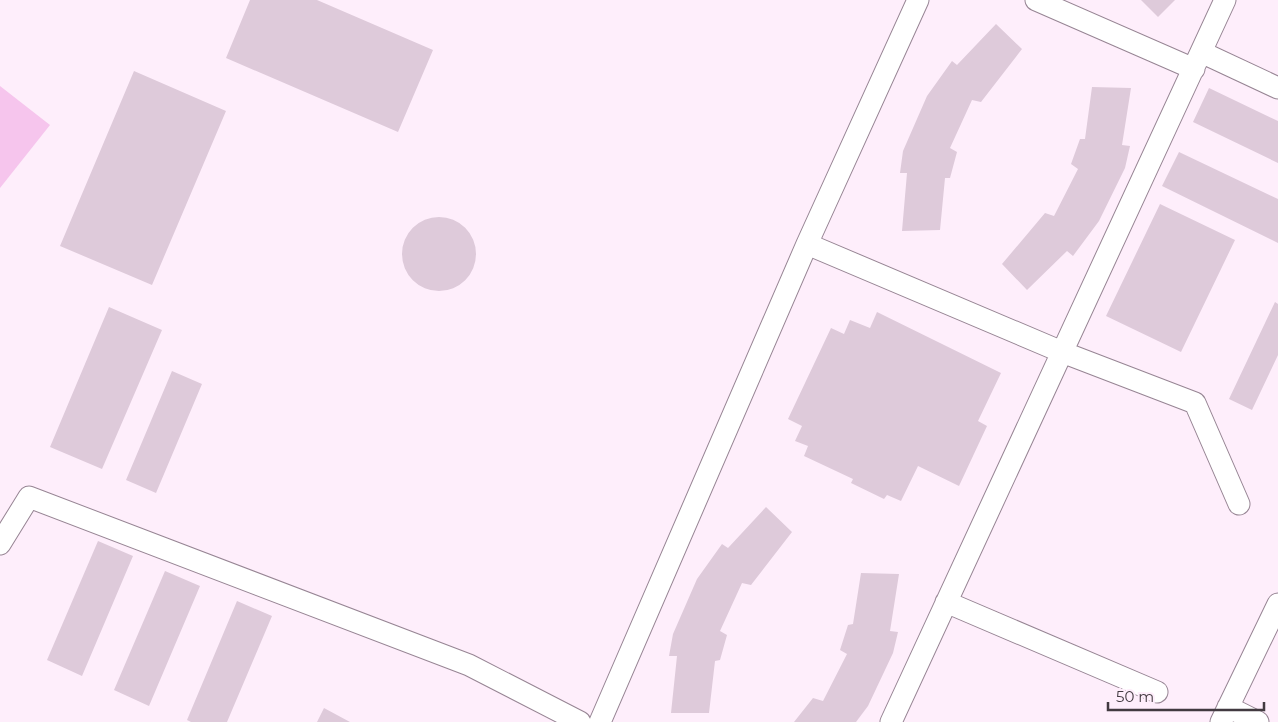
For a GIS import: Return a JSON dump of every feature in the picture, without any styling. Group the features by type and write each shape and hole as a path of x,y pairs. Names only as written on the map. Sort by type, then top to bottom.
{"lane":[{"path":"600,722 807,244 918,0"},
{"path":"1036,0 1278,88"},
{"path":"891,722 1225,0"},
{"path":"807,244 1062,352 1195,402 1239,504"},
{"path":"0,544 29,497 469,665 580,722"},
{"path":"946,602 1157,692"},
{"path":"1258,722 1224,715 1278,604"}],"shaded area":[{"path":"0,86 50,125 0,188"}],"building":[{"path":"250,0 317,0 433,50 398,132 226,58"},
{"path":"1141,0 1175,0 1158,17"},
{"path":"996,24 1022,49 981,102 972,100 950,148 957,152 950,178 945,178 940,230 902,231 907,173 900,173 903,151 927,96 952,61 957,65"},
{"path":"134,71 226,111 152,285 60,246"},
{"path":"1092,87 1131,88 1122,145 1130,146 1125,168 1099,221 1073,256 1067,251 1027,290 1002,264 1045,213 1054,216 1078,169 1071,164 1080,139 1085,139"},
{"path":"1209,88 1278,121 1278,163 1193,122"},
{"path":"1179,152 1278,199 1278,243 1162,186"},
{"path":"1160,204 1235,240 1181,352 1106,316"},
{"path":"439,217 453,220 465,228 473,240 476,254 473,268 465,280 453,288 439,291 425,288 413,280 405,268 402,254 405,240 413,228 425,220"},
{"path":"1275,302 1278,304 1278,355 1252,410 1229,399"},
{"path":"109,307 162,330 102,469 50,447"},
{"path":"877,312 1001,373 978,421 987,426 959,486 918,466 901,501 887,495 884,499 851,483 853,479 804,456 808,446 795,441 802,426 788,419 831,328 844,334 850,320 870,328"},
{"path":"172,371 202,384 156,493 126,480"},
{"path":"766,507 792,532 751,585 742,583 720,631 727,635 720,660 715,661 709,713 671,713 677,656 669,656 673,634 697,579 722,544 728,548"},
{"path":"98,541 133,556 82,676 47,660"},
{"path":"165,571 200,586 149,706 114,690"},
{"path":"861,573 899,574 890,631 898,632 893,653 868,706 856,722 794,722 813,698 823,701 847,654 840,650 848,625 853,624"},
{"path":"237,601 272,616 227,722 191,722 187,720"},
{"path":"324,708 350,722 317,722"}]}
